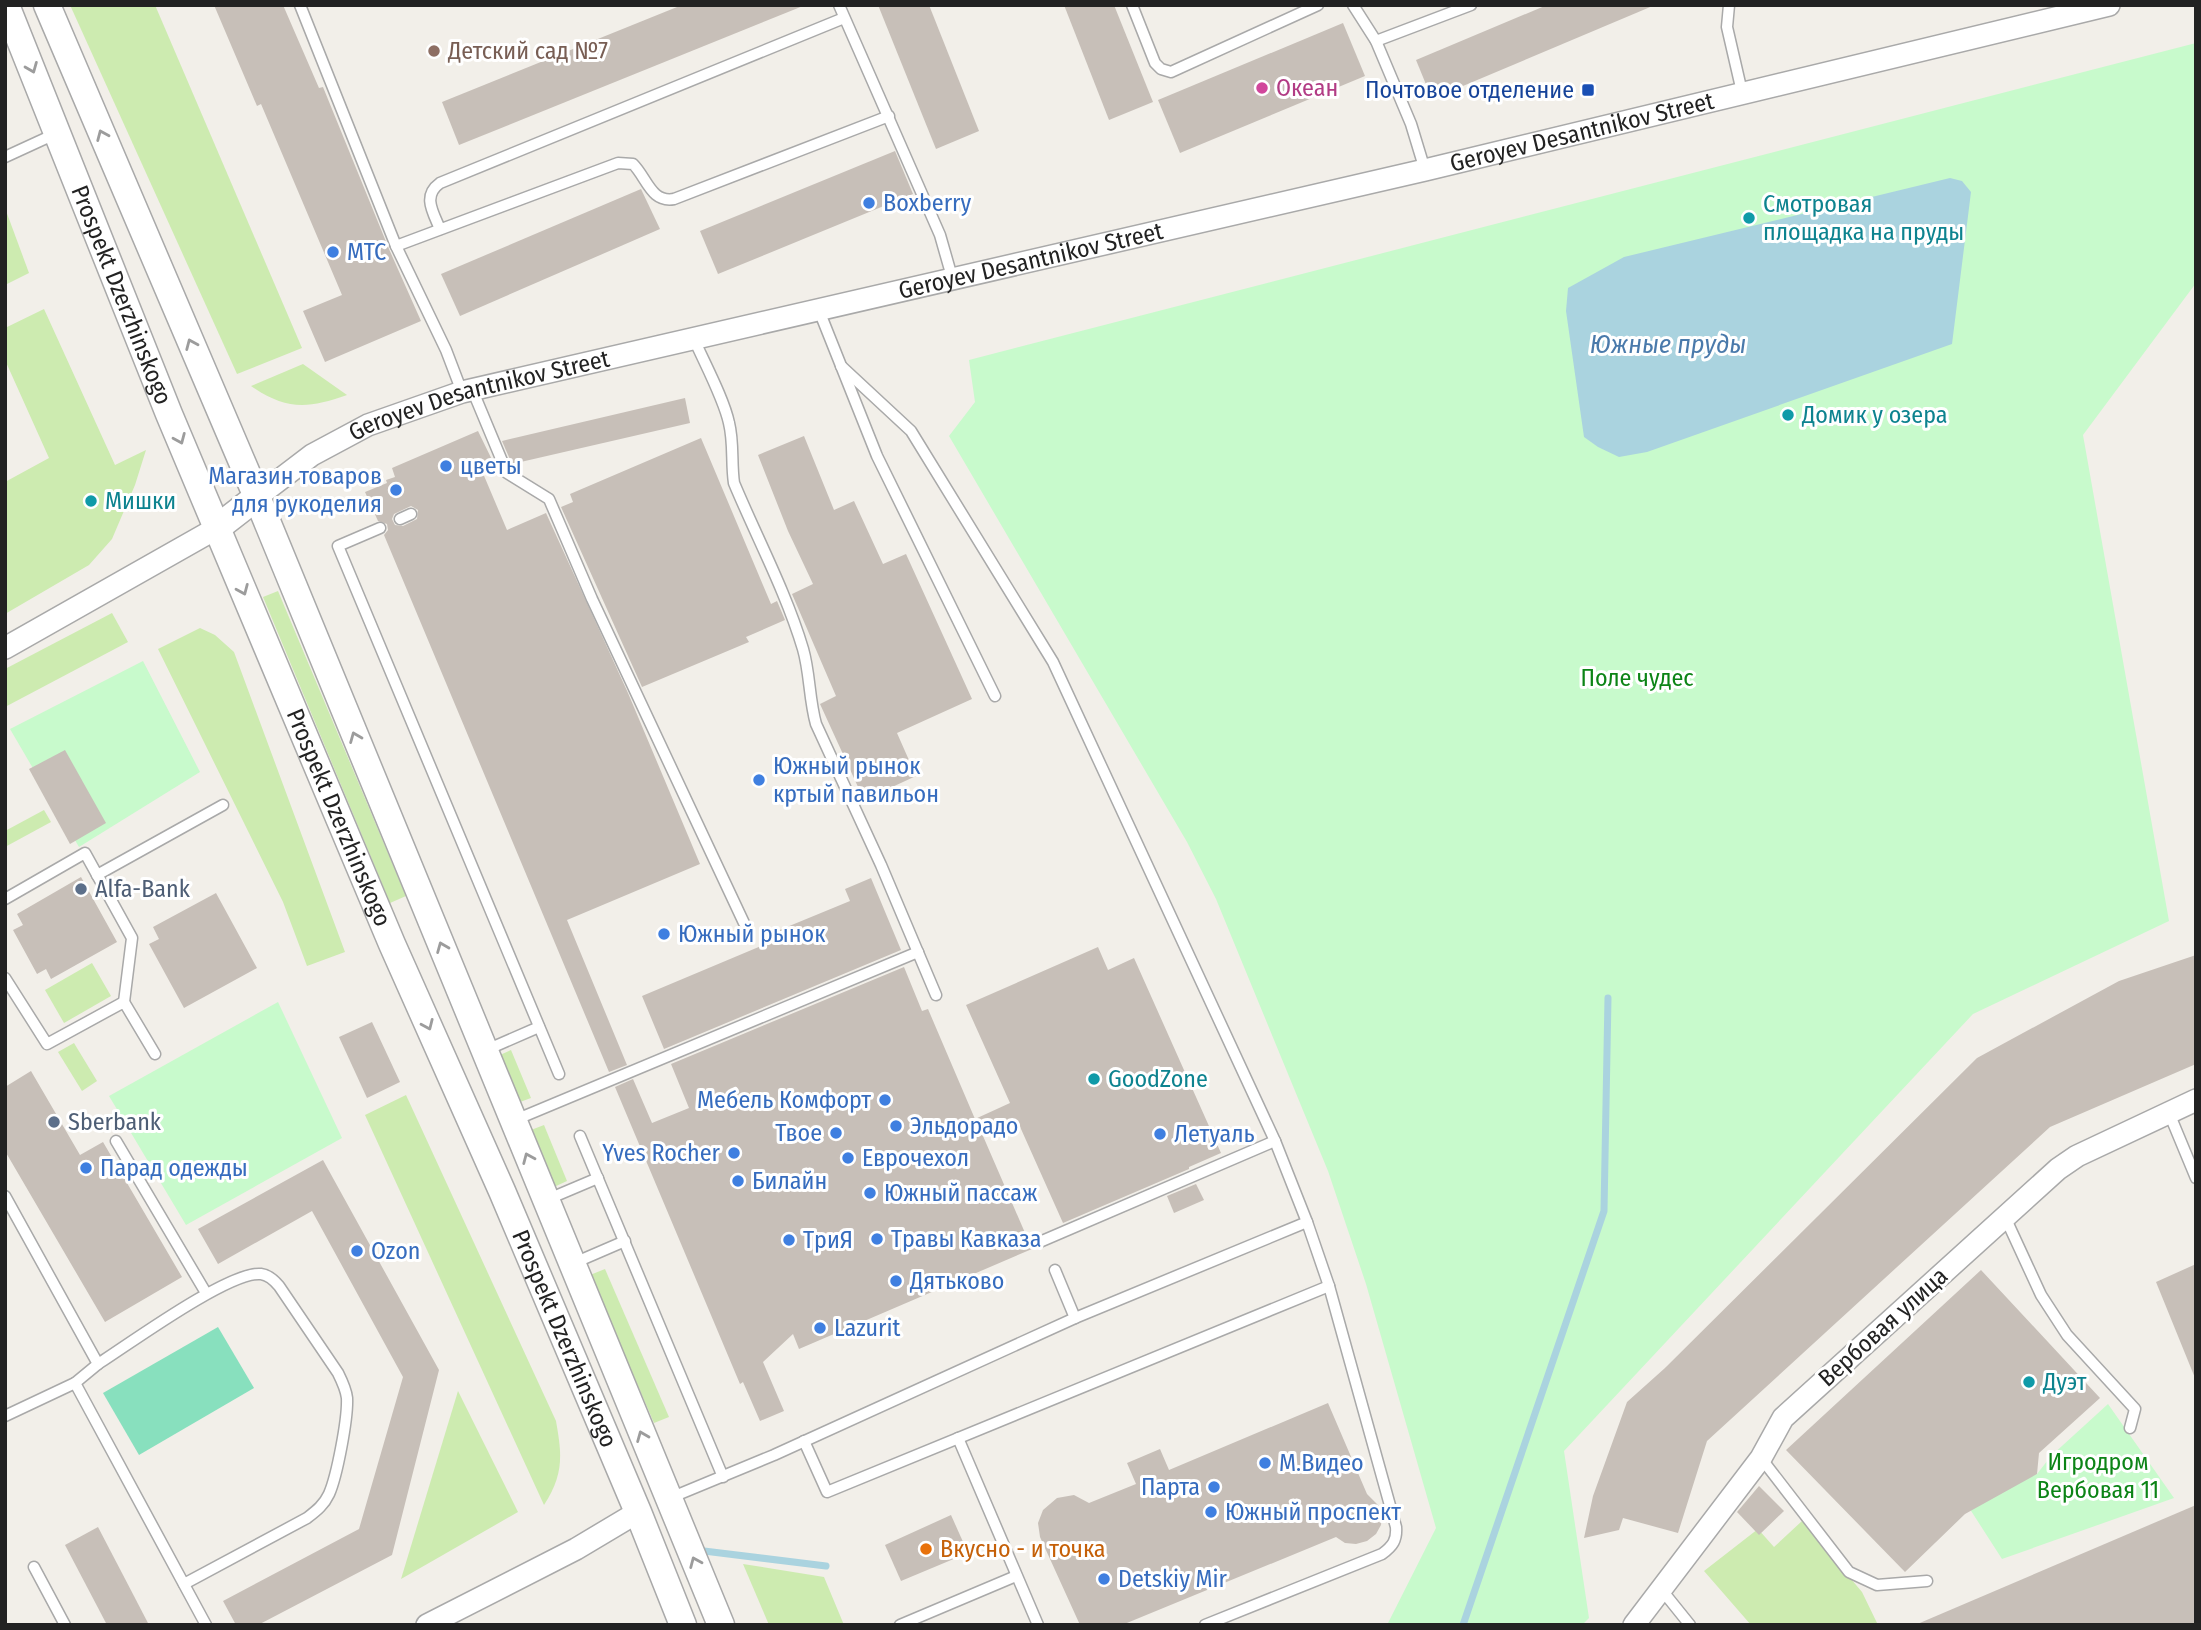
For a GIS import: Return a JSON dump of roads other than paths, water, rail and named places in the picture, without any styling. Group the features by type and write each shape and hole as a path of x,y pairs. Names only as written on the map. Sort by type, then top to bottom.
{"street":[{"name":"Prospekt Dzerzhinskogo","path":"6,5 169,414 392,944 502,1191 683,1625"},
{"name":"Prospekt Dzerzhinskogo","path":"47,5 257,497 721,1625"},
{"name":"Geroyev Desantnikov Street","path":"5,648 217,527 312,455 368,425 467,390 1424,170 2109,5"},
{"name":"Вербовая улица","path":"1634,1625 1761,1458 1783,1418 2057,1169 2077,1156 2196,1100"},
{"path":"426,1625 668,1499"}],"lane":[{"path":"300,5 396,246 446,350 507,473 549,499 592,599 744,923"},
{"path":"839,5 940,235 952,277"},
{"path":"1132,5 1155,63 1161,69 1171,72 1318,5"},
{"path":"1353,5 1376,41 1411,124 1424,170"},
{"path":"1376,41 1471,5"},
{"path":"1729,5 1727,27 1742,92"},
{"path":"440,229 429,197 432,188 440,183 844,18"},
{"path":"396,246 618,163 633,164 658,198 666,201 674,199 889,116"},
{"path":"5,157 58,133"},
{"path":"818,308 877,456 995,696"},
{"path":"693,337 729,422 734,483 804,652 816,724 881,864 936,995"},
{"path":"841,366 911,431 1053,662 1275,1142 1329,1286 1396,1527 1396,1538 1391,1547 1382,1554 1205,1625"},
{"path":"380,528 338,547 559,1074"},
{"path":"97,875 223,805"},
{"path":"5,899 85,853 132,938 124,1002 155,1054"},
{"path":"513,1121 918,952"},
{"path":"5,978 47,1044 124,1002"},
{"path":"484,1051 539,1027"},
{"path":"2169,1113 2196,1178"},
{"path":"580,1136 723,1477"},
{"path":"116,1141 206,1293"},
{"path":"1042,1241 1275,1142"},
{"path":"546,1200 598,1178"},
{"path":"5,1196 98,1364"},
{"path":"2005,1217 2041,1294 2067,1335 2135,1409 2130,1428"},
{"path":"668,1499 804,1441 1075,1318 1307,1222"},
{"path":"572,1264 625,1241"},
{"path":"1055,1269 1075,1318"},
{"path":"5,1416 75,1383 98,1364 206,1293 249,1276 260,1274 271,1278 338,1373 345,1392 346,1412 333,1482 328,1497 319,1509 307,1518 184,1584"},
{"path":"804,1441 827,1492 1329,1286"},
{"path":"75,1383 206,1625"},
{"path":"958,1438 1038,1625"},
{"path":"1761,1458 1849,1572 1877,1586 1927,1581"},
{"path":"34,1567 65,1625"},
{"path":"900,1625 1016,1576"},
{"path":"1661,1589 1689,1625"}],"water":[{"name":"Южные пруды","path":"1950,178 1962,181 1971,192 1952,344 1647,452 1619,457 1584,437 1566,311 1568,288 1624,257"}],"waterway":[{"path":"1463,1625 1604,1211 1608,998"},
{"path":"704,1551 826,1566"}],"place":[{"name":"Детский сад №7","path":"434,51"},
{"name":"Океан","path":"1262,88"},
{"name":"Почтовое отделение","path":"1588,90"},
{"name":"Boxberry","path":"869,203"},
{"name":"Смотровая площадка на пруды","path":"1749,218"},
{"name":"МТС","path":"333,252"},
{"name":"Домик у озера","path":"1788,415"},
{"name":"цветы","path":"446,466"},
{"name":"Магазин товаров для рукоделия","path":"396,490"},
{"name":"Мишки","path":"91,501"},
{"name":"Южный рынок кртый павильон","path":"759,780"},
{"name":"Alfa-Bank","path":"81,889"},
{"name":"Южный рынок","path":"664,934"},
{"name":"GoodZone","path":"1094,1079"},
{"name":"Мебель Комфорт","path":"885,1100"},
{"name":"Sberbank","path":"54,1122"},
{"name":"Эльдорадо","path":"896,1126"},
{"name":"Твое","path":"836,1133"},
{"name":"Летуаль","path":"1160,1134"},
{"name":"Yves Rocher","path":"734,1153"},
{"name":"Еврочехол","path":"848,1158"},
{"name":"Парад одежды","path":"86,1168"},
{"name":"Билайн","path":"738,1181"},
{"name":"Южный пассаж","path":"870,1193"},
{"name":"Травы Кавказа","path":"877,1239"},
{"name":"ТриЯ","path":"789,1240"},
{"name":"Ozon","path":"357,1251"},
{"name":"Дятьково","path":"896,1281"},
{"name":"Lazurit","path":"820,1328"},
{"name":"Дуэт","path":"2029,1382"},
{"name":"М.Видео","path":"1265,1463"},
{"name":"Парта","path":"1214,1487"},
{"name":"Южный проспект","path":"1211,1512"},
{"name":"Вкусно - и точка","path":"926,1549"},
{"name":"Detskiy Mir","path":"1104,1579"}],"park label":[{"name":"Поле чудес","path":"1637,678"},
{"name":"Игродром Вербовая 11","path":"2098,1476"}]}
